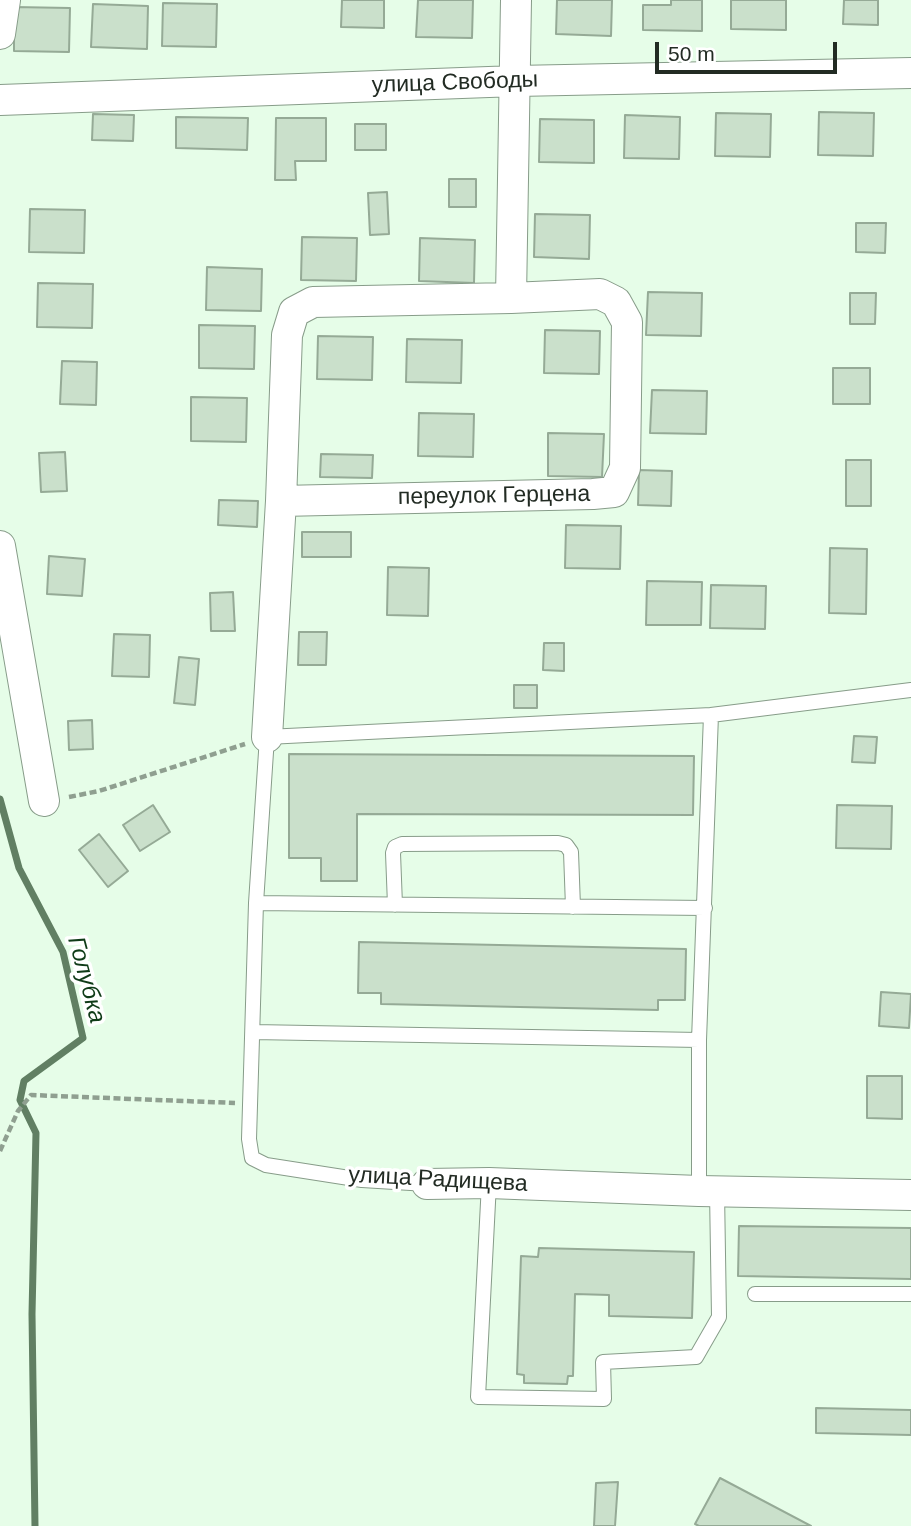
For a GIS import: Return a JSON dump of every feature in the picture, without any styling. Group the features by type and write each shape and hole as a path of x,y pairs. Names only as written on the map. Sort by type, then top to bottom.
{"street":[{"path":"0,34 5,0"},
{"path":"511,298 516,0"},
{"name":"улица Свободы","path":"0,100 516,80 911,73"},
{"name":"переулок Герцена","path":"267,737 281,501 287,335 294,312 313,302 600,294 617,302 627,322 625,468 614,492 281,501"},
{"path":"0,546 44,801"},
{"name":"улица Радищева","path":"427,1184 489,1183 911,1195"}],"lane":[{"path":"251,1104 256,903 267,737 710,715 911,690"},
{"path":"489,1183 478,1397 604,1399 603,1362 696,1357 719,1317 699,1040 710,715"},
{"path":"395,905 393,853 395,847 402,844 558,843 566,845 571,852 573,907"},
{"path":"256,903 705,908"},
{"path":"253,1032 699,1040"},
{"name":"улица Радищева","path":"251,1104 249,1139 252,1158 266,1165 362,1180 427,1184"},
{"path":"755,1294 911,1294"}],"path":[{"path":"44,801 99,791 267,737"},
{"path":"0,1151 18,1111 31,1095 251,1104"}],"building":[{"path":"342,0 384,0 384,28 341,27"},
{"path":"418,0 473,0 472,38 416,37"},
{"path":"557,0 612,0 611,36 556,34"},
{"path":"671,0 702,0 702,31 643,30 643,5 671,5"},
{"path":"731,0 786,0 786,30 731,29"},
{"path":"844,0 878,0 878,25 843,24"},
{"path":"163,3 217,4 216,47 162,46"},
{"path":"93,4 148,6 147,49 91,47"},
{"path":"14,7 70,8 69,52 14,51"},
{"path":"819,112 874,113 873,156 818,155"},
{"path":"716,113 771,114 770,157 715,156"},
{"path":"93,114 134,115 133,141 92,140"},
{"path":"625,115 680,117 679,159 624,158"},
{"path":"176,117 248,118 247,150 176,148"},
{"path":"276,118 326,118 326,161 295,161 296,180 275,180"},
{"path":"540,119 594,120 594,163 539,162"},
{"path":"355,124 386,124 386,150 355,150"},
{"path":"449,179 476,179 476,207 449,207"},
{"path":"387,192 389,234 370,235 368,193"},
{"path":"30,209 85,210 84,253 29,252"},
{"path":"535,214 590,215 589,259 534,257"},
{"path":"856,223 886,223 885,253 856,252"},
{"path":"302,237 357,238 356,281 301,280"},
{"path":"420,238 475,240 474,283 419,281"},
{"path":"207,267 262,269 261,311 206,310"},
{"path":"38,283 93,284 92,328 37,327"},
{"path":"648,292 702,293 701,336 646,335"},
{"path":"850,293 876,293 875,324 850,324"},
{"path":"199,325 255,326 254,369 199,368"},
{"path":"545,330 600,331 599,374 544,373"},
{"path":"318,336 373,337 372,380 317,379"},
{"path":"407,339 462,340 461,383 406,382"},
{"path":"62,361 97,362 96,405 60,404"},
{"path":"833,368 870,368 870,404 833,404"},
{"path":"652,390 707,391 706,434 650,433"},
{"path":"191,397 247,398 246,442 191,441"},
{"path":"419,413 474,414 473,457 418,456"},
{"path":"548,433 604,434 602,477 548,476"},
{"path":"65,452 67,491 41,492 39,453"},
{"path":"321,454 373,455 372,478 320,477"},
{"path":"846,460 871,460 871,506 846,506"},
{"path":"639,470 672,471 671,506 638,505"},
{"path":"219,500 258,501 257,527 218,525"},
{"path":"566,525 621,526 620,569 565,568"},
{"path":"302,532 351,532 351,557 302,557"},
{"path":"830,548 867,549 866,614 829,613"},
{"path":"49,556 85,559 82,596 47,594"},
{"path":"388,567 429,568 428,616 387,615"},
{"path":"647,581 702,582 701,625 646,625"},
{"path":"711,585 766,586 765,629 710,628"},
{"path":"233,592 235,631 211,631 210,593"},
{"path":"299,632 327,632 326,665 298,665"},
{"path":"114,634 150,635 149,677 112,676"},
{"path":"544,643 564,643 564,671 543,670"},
{"path":"179,657 199,659 195,705 174,703"},
{"path":"514,685 537,685 537,708 514,708"},
{"path":"92,720 93,749 69,750 68,721"},
{"path":"854,736 877,737 875,763 852,762"},
{"path":"289,754 694,756 693,815 357,814 357,881 321,881 321,858 289,858"},
{"path":"153,805 170,832 140,851 123,825"},
{"path":"837,805 892,806 891,849 836,848"},
{"path":"99,834 128,871 108,887 79,850"},
{"path":"359,942 686,949 685,1000 658,1000 658,1010 381,1004 381,993 358,993"},
{"path":"881,992 911,994 909,1028 879,1026"},
{"path":"867,1076 902,1076 902,1119 867,1118"},
{"path":"739,1226 911,1228 911,1279 738,1276"},
{"path":"539,1248 694,1252 692,1318 609,1316 609,1295 575,1294 573,1376 568,1376 567,1384 524,1383 524,1375 517,1374 521,1256 538,1257"},
{"path":"816,1408 911,1410 911,1435 816,1433"},
{"path":"720,1478 811,1526 695,1524"},
{"path":"618,1482 615,1526 594,1526 596,1483"}],"waterway":[{"name":"Голубка","path":"0,799 19,868 63,952 83,1038 24,1081 20,1100 36,1133 32,1314 35,1526"}]}
